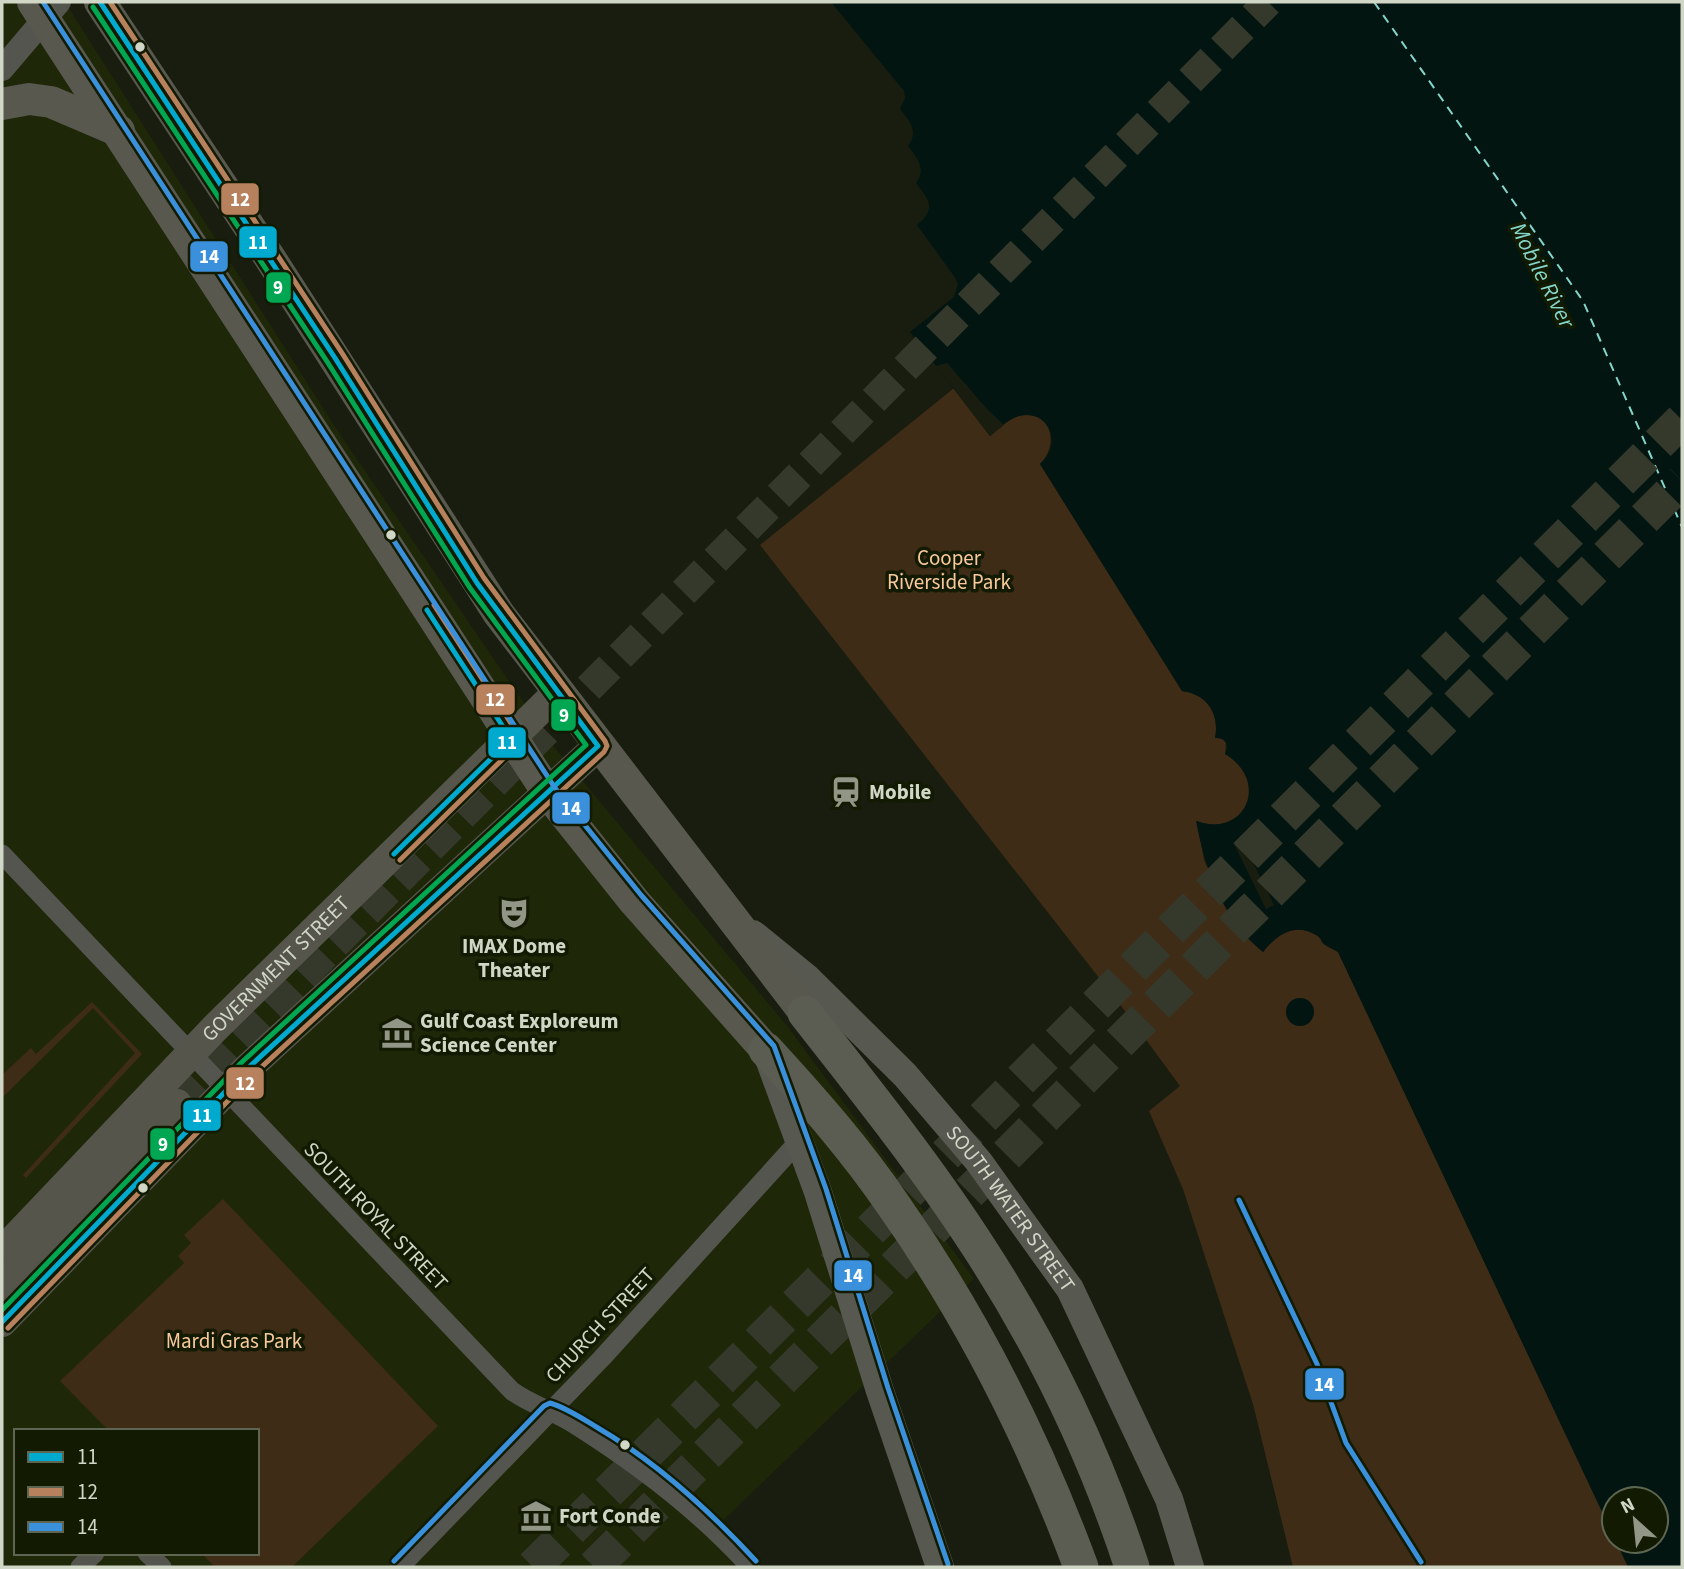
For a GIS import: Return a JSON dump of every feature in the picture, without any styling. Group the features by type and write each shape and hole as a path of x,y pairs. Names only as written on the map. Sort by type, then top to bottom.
{"highway":[{"name":"SOUTH WATER STREET","path":"100,2 321,335 477,583 598,746 805,1013"},
{"path":"46,7 119,131 548,793 634,901 840,1134 894,1205 944,1280 985,1354 1041,1466 1081,1567"},
{"path":"2,104 29,99 51,102 119,131"},
{"path":"805,1013 931,1177 988,1262 1027,1329 1075,1426 1112,1511 1132,1567"}],"main road":[{"name":"GOVERNMENT STREET","path":"2,1252 215,1028 558,692"},
{"path":"2,1322 248,1068 598,746"},
{"name":"SOUTH WATER STREET","path":"734,919 806,977 905,1074 979,1162 1062,1279 1103,1358 1169,1499 1190,1567"},
{"path":"766,1050 846,1276 880,1391 940,1567"},
{"path":"2,1287 177,1104"}],"street":[{"path":"2,69 46,7"},
{"name":"SOUTH ROYAL STREET","path":"2,854 512,1391 569,1420 666,1486 750,1567"},
{"name":"CHURCH STREET","path":"400,1567 603,1358 799,1141"},
{"path":"80,1567 93,1555"}],"shaded area":[{"path":"2,2 65,2 339,433 555,748 788,1027 974,1279 708,1535 736,1567 2,1567"}],"green space":[{"name":"Cooper Riverside Park","path":"954,388 990,435 1019,416 1030,415 1045,423 1051,438 1050,447 1040,464 1182,691 1198,696 1209,706 1215,721 1215,738 1226,742 1225,754 1239,766 1247,779 1249,792 1246,805 1239,815 1228,822 1214,824 1197,821 1204,860 1233,922 1263,952 1286,932 1301,930 1316,935 1325,945 1338,952 1600,1507 1600,1555 1622,1555 1628,1567 1293,1567 1253,1404 1183,1189 1149,1111 1180,1086 1125,1011 760,545"},
{"path":"92,1002 142,1054 26,1178 23,1175 135,1053 93,1008 2,1098 2,1075 31,1048 36,1054"},
{"name":"Mardi Gras Park","path":"223,1199 438,1426 292,1567 215,1567 203,1555 259,1555 259,1429 107,1429 60,1381 184,1263 178,1256 191,1243 184,1235"}],"water":[{"name":"Mobile River","path":"831,2 1682,2 1682,1567 1628,1567 1622,1555 1670,1555 1670,1485 1600,1485 1600,1507 1338,952 1308,931 1293,930 1274,940 1263,952 1237,925 1227,909 1211,875 1196,821 1213,824 1227,822 1239,815 1246,805 1249,792 1247,779 1239,766 1225,754 1226,742 1215,738 1215,721 1210,707 1198,696 1182,691 1040,464 1051,448 1050,430 1039,418 1019,416 990,436 910,332 954,297 958,284 917,225 927,214 929,204 916,183 921,168 908,146 913,131 900,109 905,98 904,91"},
{"path":"1300,998 1310,1002 1314,1012 1310,1022 1300,1026 1290,1022 1286,1012 1290,1002"}],"pier":[{"path":"947,363 1004,425 990,436 936,366"},
{"path":"1242,840 1274,905 1266,909 1234,844"}],"ferry route":[{"path":"1374,2 1583,301 1682,527"}],"tunnel":[{"path":"177,1104 1268,2"},
{"path":"533,1567 1682,420"},
{"path":"594,1567 1682,481"}],"transit line":[{"name":"14","path":"43,2 555,788 641,895 774,1046 826,1189 888,1388 948,1564"},
{"name":"11","path":"2,1322 248,1068 598,746 477,583 335,358 100,2"},
{"name":"12","path":"8,1328 254,1074 604,752 607,746 484,578 342,353 110,2"},
{"name":"9","path":"2,1310 242,1062 586,745 470,588 328,363 93,7"},
{"name":"12","path":"400,860 520,740 434,605"},
{"name":"11","path":"394,854 511,739 427,610"},
{"name":"14","path":"1239,1200 1317,1364 1346,1443 1421,1562"},
{"name":"14","path":"394,1561 544,1406 550,1403 598,1428 662,1472 701,1506 756,1561"}],"place":[{"name":"Mobile","path":"846,792"},
{"name":"IMAX Dome Theater","path":"514,913"},
{"name":"Gulf Coast Exploreum Science Center","path":"397,1033"},
{"name":"Fort Conde","path":"536,1516"}]}
